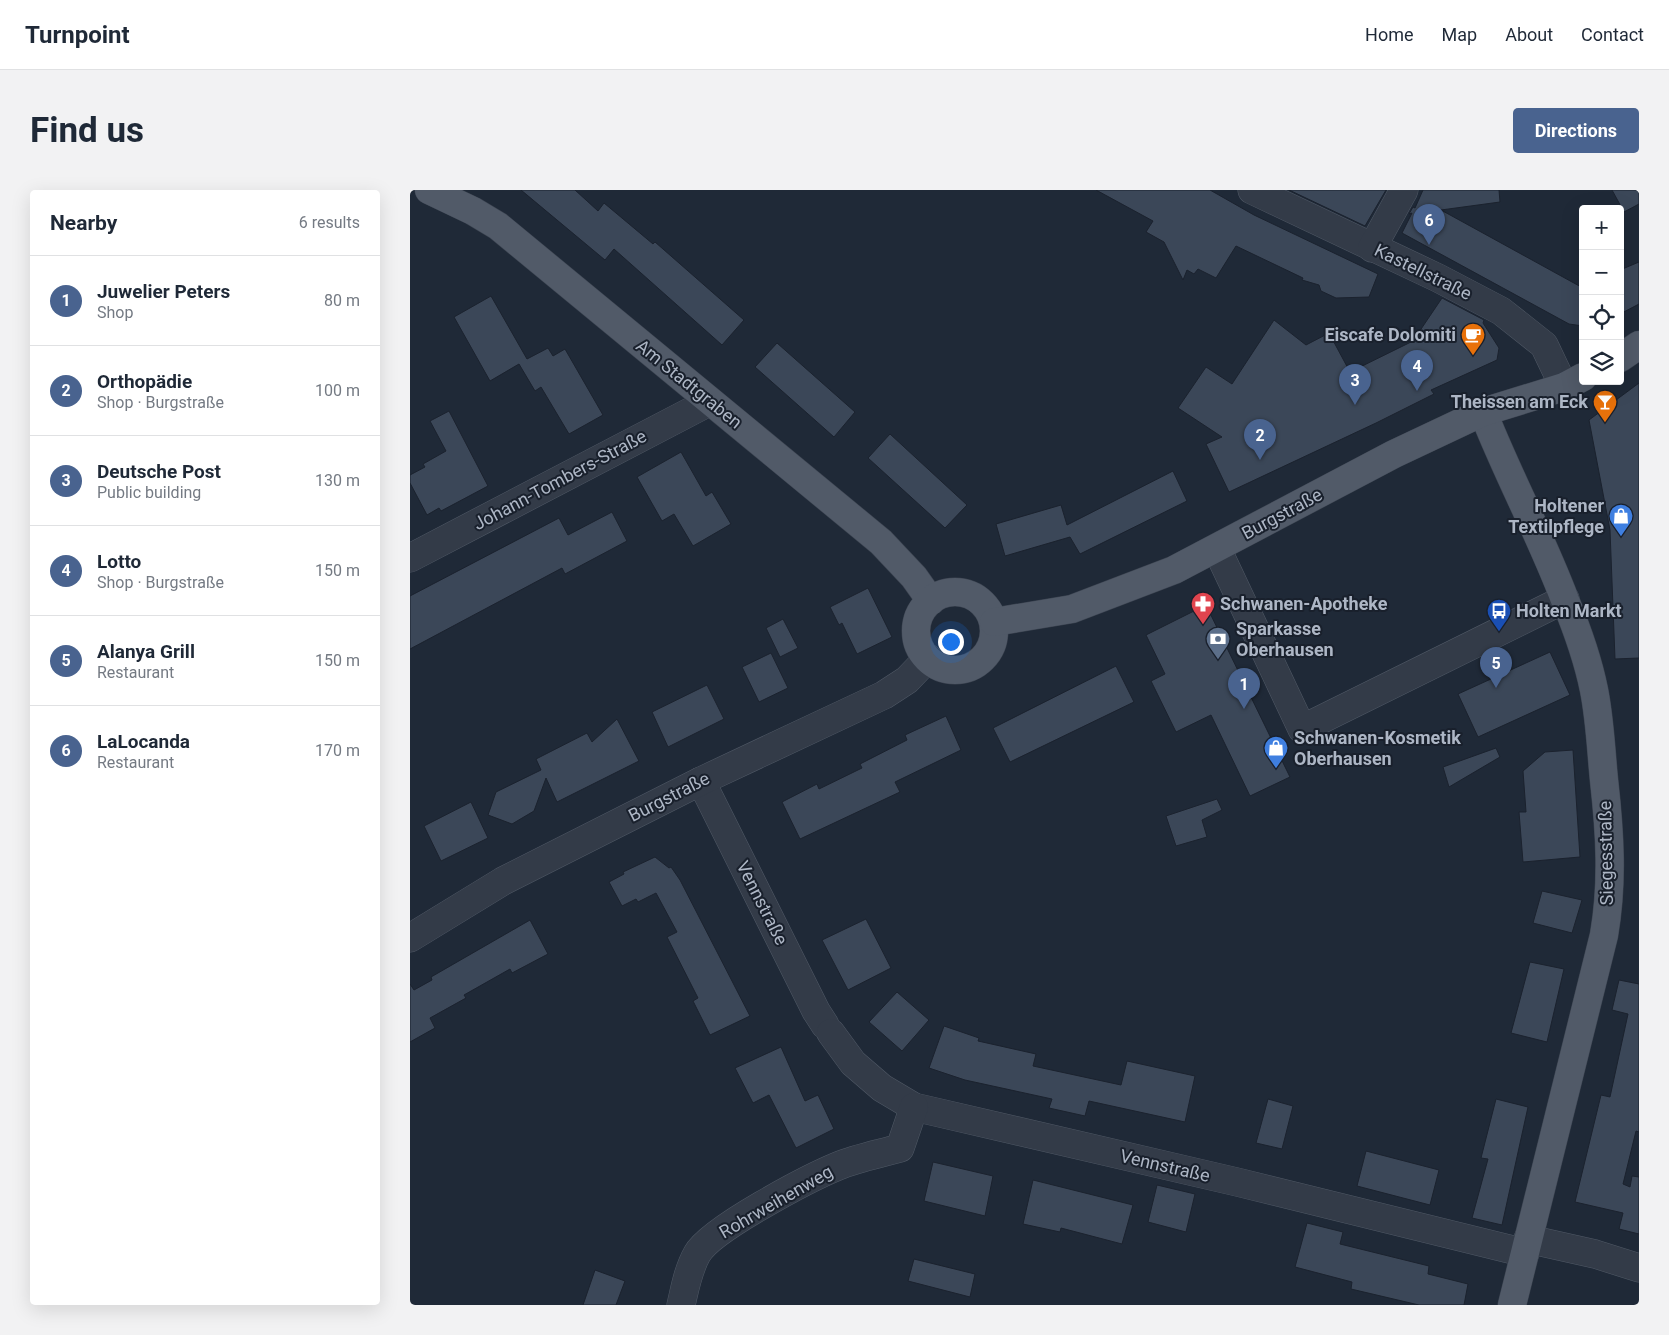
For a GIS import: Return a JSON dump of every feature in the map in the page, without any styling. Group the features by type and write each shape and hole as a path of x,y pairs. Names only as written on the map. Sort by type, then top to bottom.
{"main road":[{"name":"Am Stadtgraben","path":"429,190 473,210 498,226 881,542 914,577 930,600"},
{"path":"1624,355 1639,345"},
{"name":"Burgstraße","path":"994,622 1072,609 1166,574 1217,549 1394,454 1483,412 1574,382"},
{"name":"Siegesstraße","path":"1483,412 1565,598 1594,690 1608,812 1610,891 1594,979 1512,1305"},
{"path":"957,592 971,595 983,603 994,622 992,646 982,659 968,668 952,670 936,664 928,658 918,640 917,625 921,612 930,600 943,594 957,592"}],"street":[{"name":"Kastellstraße","path":"1252,190 1501,311 1544,345 1574,382"},
{"path":"1372,248 1404,190"},
{"name":"Johann-Tombers-Straße","path":"410,558 709,402"},
{"path":"1217,549 1302,729 1565,598"},
{"name":"Burgstraße","path":"410,938 503,881 701,781 884,695 907,680 928,658"},
{"name":"Vennstraße","path":"701,781 816,1011 853,1064 882,1088 914,1108 1526,1246 1595,1254 1639,1268"},
{"name":"Rohrweihenweg","path":"681,1305 687,1280 698,1253 714,1237 731,1224 809,1179 840,1166 900,1148 914,1108"}],"building":[{"path":"521,190 575,190 598,211 604,203 653,244 655,242 744,320 722,345 614,249 605,260"},
{"path":"1096,190 1210,190 1254,215 1378,274 1369,297 1336,298 1321,291 1319,285 1302,280 1303,278 1236,246 1216,278 1198,269 1194,274 1187,270 1183,280 1164,242 1146,232 1153,221"},
{"path":"1289,190 1386,190 1365,226"},
{"path":"1423,190 1499,190 1500,202 1441,210 1579,286 1579,325 1569,324 1402,233 1412,213 1409,214 1413,207 1415,208"},
{"path":"1612,190 1639,190 1639,204 1624,212 1624,205 1620,205"},
{"path":"1639,262 1639,304 1624,312 1624,295 1624,268"},
{"path":"491,296 527,359 548,348 553,356 565,349 603,415 569,434 541,387 535,391 519,364 490,381 454,317"},
{"path":"1442,298 1484,320 1483,323 1499,348 1497,360 1431,390 1434,394 1376,423 1229,492 1206,444 1222,437 1178,408 1206,367 1232,384 1274,320 1306,345 1329,333 1350,372 1413,341"},
{"path":"777,343 855,412 834,437 755,367"},
{"path":"1639,383 1639,658 1615,659 1610,530 1589,420"},
{"path":"449,411 488,486 441,511 439,508 427,515 410,483 410,475 425,467 423,464 446,451 430,421"},
{"path":"890,434 967,505 945,528 868,458"},
{"path":"681,452 706,496 712,492 731,524 693,546 674,514 662,521 637,477"},
{"path":"1173,471 1187,501 1080,554 1070,537 1005,556 996,524 1061,505 1067,525"},
{"path":"612,512 627,541 565,574 562,568 410,649 410,596 559,518 568,535"},
{"path":"868,588 892,637 857,654 842,623 839,625 830,607"},
{"path":"1206,605 1290,777 1250,796 1211,715 1176,732 1151,681 1165,674 1146,635"},
{"path":"783,619 798,648 780,657 766,628"},
{"path":"1550,652 1570,695 1478,737 1458,694"},
{"path":"771,653 788,688 759,702 742,667"},
{"path":"1116,666 1134,702 1010,762 993,728"},
{"path":"707,685 724,719 668,747 652,712"},
{"path":"946,716 961,750 895,782 900,792 800,839 782,802 817,784 819,789 862,768 860,764 907,740 905,735"},
{"path":"617,719 639,761 557,802 546,778 534,811 512,824 488,815 496,792 541,770 536,759 587,733 592,742"},
{"path":"1496,748 1500,757 1449,787 1443,767"},
{"path":"1573,750 1580,857 1523,862 1519,812 1526,812 1523,771 1545,752"},
{"path":"1217,799 1222,810 1202,820 1207,837 1176,846 1166,816"},
{"path":"471,802 488,838 441,861 424,826"},
{"path":"655,857 669,868 671,867 680,880 750,1016 710,1035 693,1001 698,998 667,937 677,932 656,893 638,902 636,899 622,906 609,882 624,874 623,872"},
{"path":"1542,891 1582,900 1572,933 1533,923"},
{"path":"866,919 891,968 848,990 822,940"},
{"path":"530,920 548,954 512,973 510,969 464,995 466,998 430,1018 435,1028 410,1042 410,984 414,990 432,980 431,977"},
{"path":"1530,962 1564,969 1547,1042 1511,1033"},
{"path":"1619,980 1639,984 1639,1132 1636,1131 1623,1184 1630,1187 1632,1176 1639,1177 1639,1234 1619,1229 1623,1213 1575,1202 1601,1095 1610,1097 1628,1014 1612,1010"},
{"path":"897,992 929,1020 902,1051 869,1022"},
{"path":"944,1026 979,1038 978,1041 1036,1054 1033,1066 1121,1085 1127,1061 1195,1076 1185,1122 1089,1101 1085,1116 1049,1108 1052,1099 965,1080 929,1068"},
{"path":"781,1047 805,1101 818,1095 834,1129 796,1148 769,1095 753,1103 735,1068"},
{"path":"1268,1099 1293,1106 1282,1149 1256,1143"},
{"path":"1496,1099 1528,1107 1502,1225 1472,1218 1488,1159 1481,1158"},
{"path":"1366,1151 1439,1170 1430,1205 1357,1186"},
{"path":"933,1162 993,1176 985,1216 924,1201"},
{"path":"1033,1180 1133,1205 1122,1244 1061,1228 1060,1232 1023,1224"},
{"path":"1157,1185 1195,1194 1186,1232 1148,1222"},
{"path":"1307,1223 1343,1232 1340,1244 1429,1266 1428,1274 1468,1284 1464,1305 1419,1305 1351,1289 1352,1282 1295,1267"},
{"path":"914,1259 975,1274 970,1297 908,1281"},
{"path":"595,1270 625,1281 616,1305 583,1305"}],"place":[{"name":"LaLocanda","path":"1429,245"},
{"name":"Eiscafe Dolomiti","path":"1473,356"},
{"name":"Lotto","path":"1417,391"},
{"name":"Deutsche Post","path":"1355,405"},
{"name":"Theissen am Eck","path":"1605,423"},
{"name":"Orthopädie","path":"1260,460"},
{"name":"Holtener Textilpflege","path":"1621,537"},
{"name":"Schwanen-Apotheke","path":"1203,625"},
{"name":"Holten Markt","path":"1499,632"},
{"name":"Sparkasse Oberhausen","path":"1218,660"},
{"name":"Alanya Grill","path":"1496,688"},
{"name":"Juwelier Peters","path":"1244,709"},
{"name":"Schwanen-Kosmetik Oberhausen","path":"1276,769"}]}
